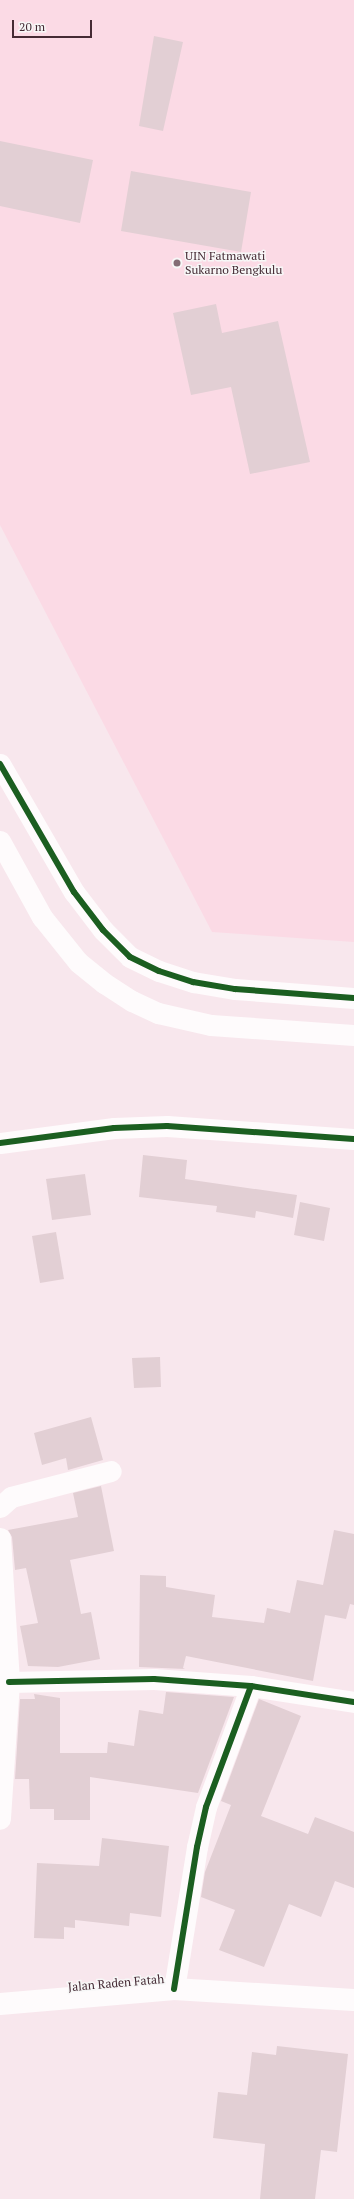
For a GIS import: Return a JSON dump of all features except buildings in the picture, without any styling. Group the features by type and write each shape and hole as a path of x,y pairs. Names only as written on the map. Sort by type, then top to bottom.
{"highway":[{"name":"Jalan Raden Fatah","path":"0,2004 174,1989 354,2000"}],"street":[{"path":"0,764 74,892 103,930 130,957 159,971 193,982 235,989 354,998"},
{"path":"0,841 42,916 78,962 104,983 132,1001 158,1013 211,1025 354,1035"},
{"path":"0,1143 114,1128 167,1126 354,1139"},
{"path":"0,1507 11,1497 111,1471"},
{"path":"0,1538 9,1682 0,1819"},
{"path":"9,1682 140,1679 251,1686 354,1702"},
{"path":"174,1989 197,1847 206,1807 251,1686"}],"shaded area":[{"name":"UIN Fatmawati Sukarno Bengkulu","path":"0,0 354,0 354,942 212,932 0,525"}],"cycle path":[{"path":"0,764 74,892 103,930 130,957 159,971 193,982 235,989 354,998"},
{"path":"0,1143 114,1128 167,1126 354,1139"},
{"path":"9,1682 154,1679 251,1686 354,1702"},
{"path":"174,1989 197,1847 206,1807 251,1686"}],"place":[{"name":"UIN Fatmawati Sukarno Bengkulu","path":"177,263"}]}
